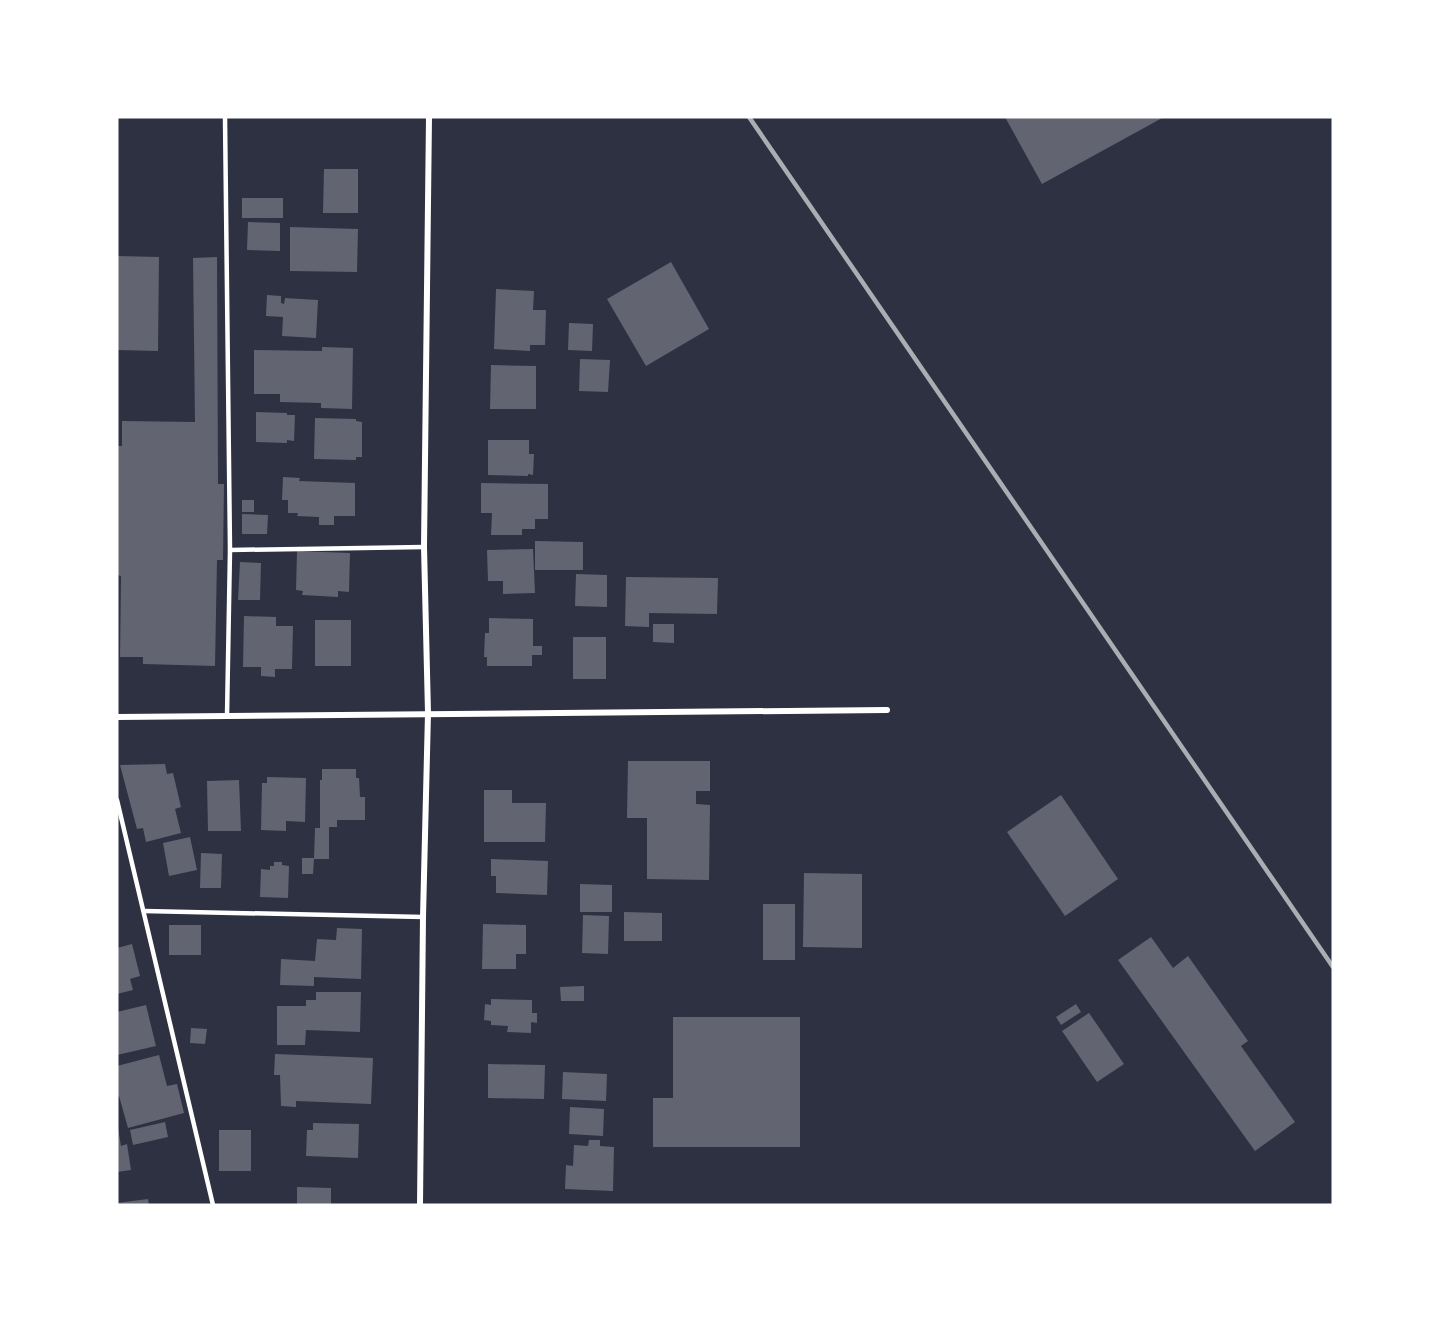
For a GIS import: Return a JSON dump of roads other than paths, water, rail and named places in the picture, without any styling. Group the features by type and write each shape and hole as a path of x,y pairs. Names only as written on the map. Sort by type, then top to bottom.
{"street":[{"path":"420,1205 428,713 424,547 429,117"},
{"path":"117,717 887,710"}],"lane":[{"path":"225,117 230,550 227,716"},
{"path":"230,550 424,547"},
{"path":"117,800 213,1205"},
{"path":"144,911 423,917"}],"railway":[{"path":"749,117 1333,967"}]}
